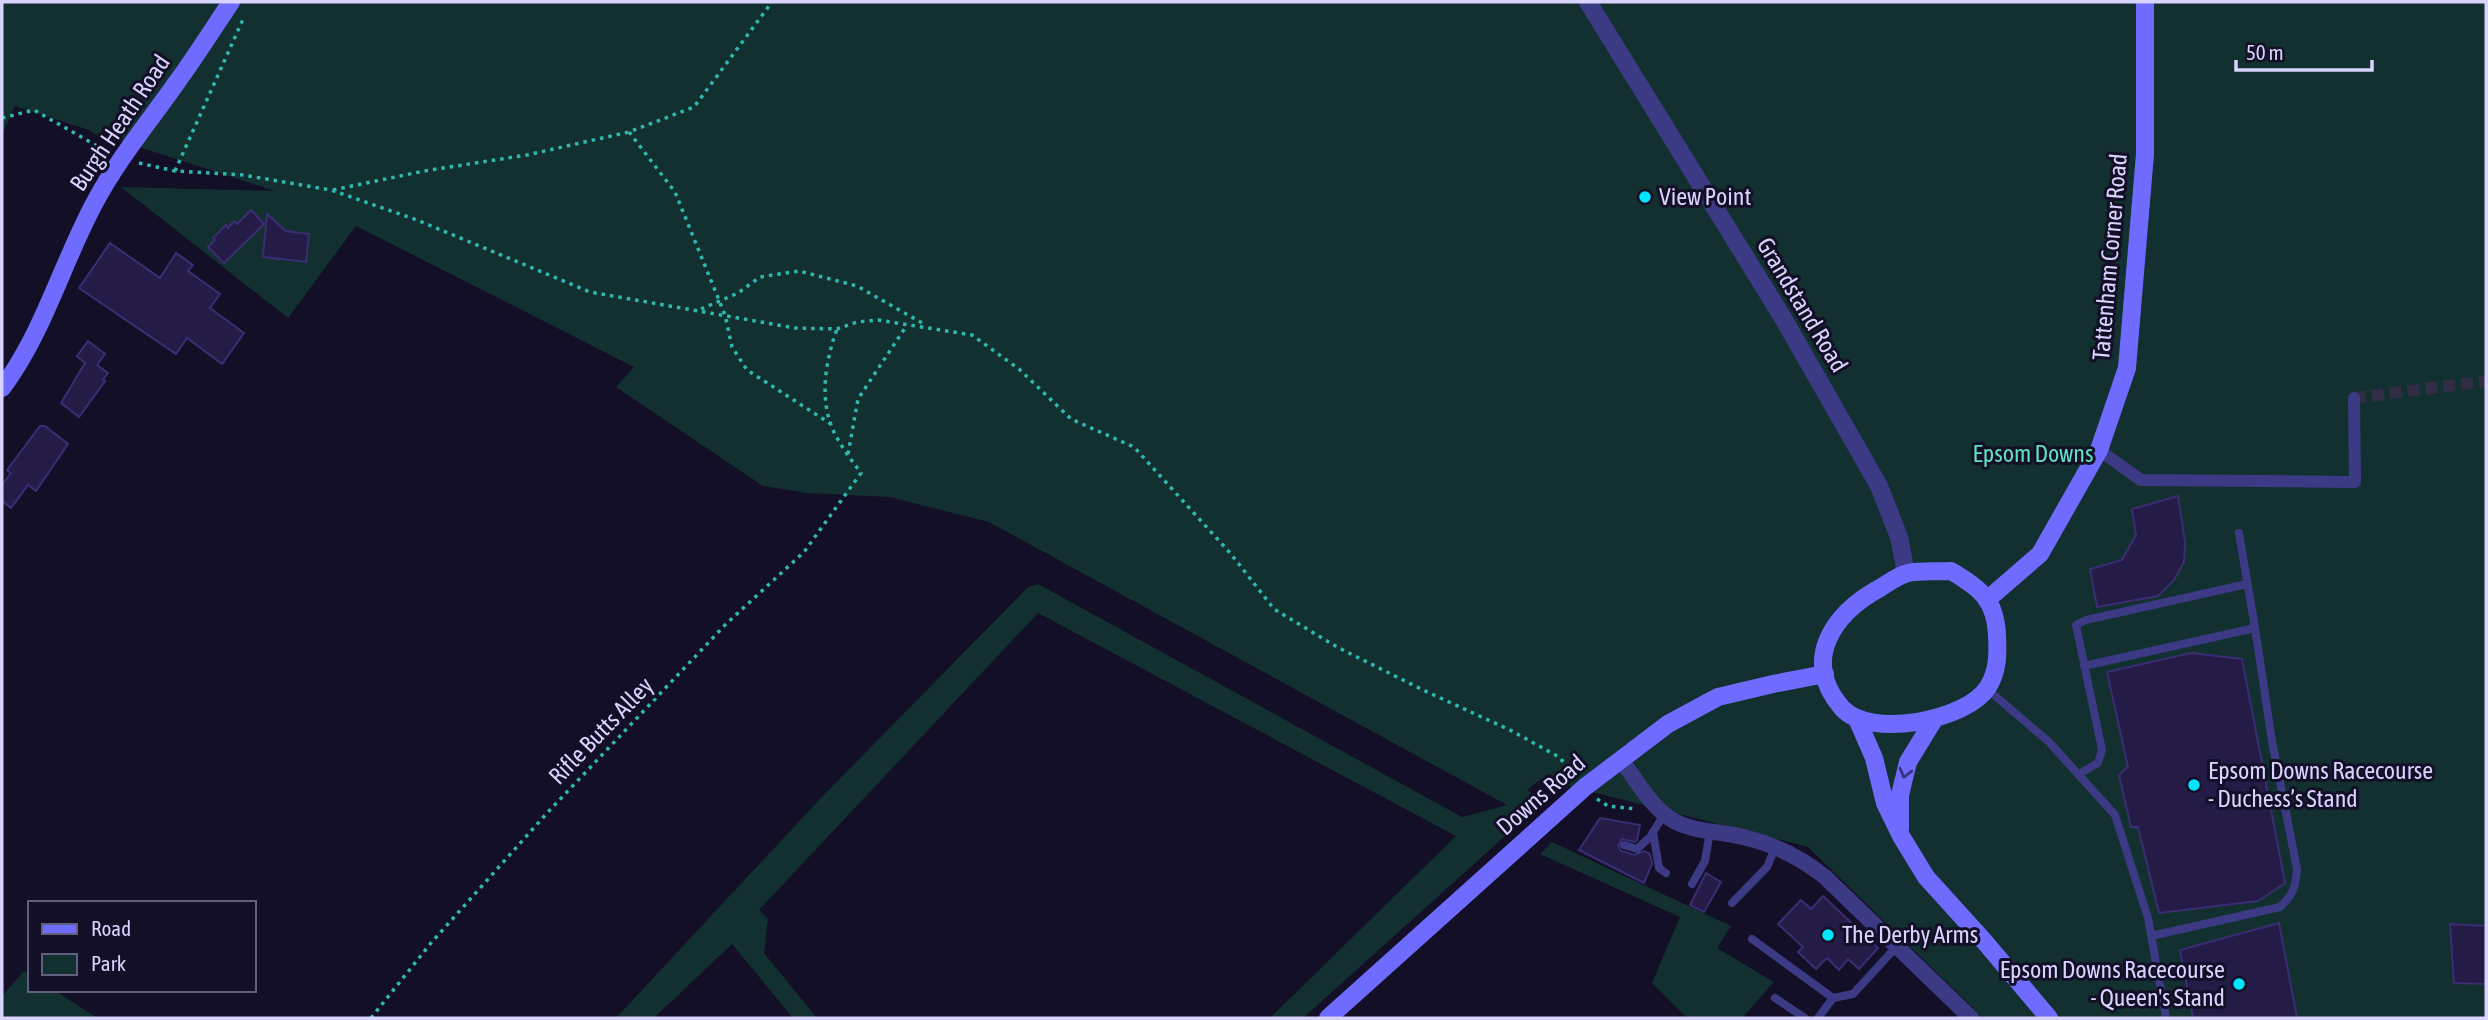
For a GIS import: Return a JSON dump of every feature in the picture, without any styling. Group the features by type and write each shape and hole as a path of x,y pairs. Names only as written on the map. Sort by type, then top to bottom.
{"main road":[{"name":"Burgh Heath Road","path":"2,388 15,371 46,312 95,201 121,159 179,81 230,2"},
{"name":"Tattenham Corner Road","path":"1988,599 2040,554 2099,450 2127,368 2145,154 2145,2"},
{"path":"1951,571 1975,585 1988,599 1997,620 1998,663 1987,689 1964,707 1935,718 1903,725 1857,719 1842,709 1827,686 1822,657 1832,627 1866,596 1906,573 1951,571"},
{"name":"Downs Road","path":"1328,1018 1585,787 1668,724 1718,697 1825,674"},
{"path":"1901,836 1900,795 1908,762 1935,718"},
{"path":"1857,719 1874,758 1885,803 1926,877 2049,1018"}],"street":[{"name":"Grandstand Road","path":"1588,2 1783,318 1879,486 1899,537 1906,573"},
{"path":"2099,450 2141,480 2355,482 2354,398"},
{"path":"1621,760 1672,820 1697,829 1747,838 1801,859 1824,876 1898,945 1971,1018"}],"lane":[{"path":"2151,936 2280,907 2292,897 2296,884 2297,869 2272,741 2239,533"},
{"path":"2079,774 2098,763 2102,750 2076,625 2189,595 2247,584"},
{"path":"2084,666 2255,628"},
{"path":"1987,689 2049,742 2115,815 2148,918 2166,1018"},
{"path":"1660,809 1653,832 1658,868 1666,873"},
{"path":"1692,884 1705,861 1710,831"},
{"path":"1625,845 1637,849 1653,832"},
{"path":"1732,903 1767,867 1775,848"},
{"path":"1752,939 1833,998"},
{"path":"1818,1018 1833,998 1853,994 1898,945"},
{"path":"1775,998 1805,1018"}],"path":[{"path":"331,190 424,171 527,155 629,132 694,107 772,2"},
{"path":"175,171 245,14"},
{"path":"2,118 34,110 121,159 175,171 243,175 331,190 417,220 590,292 795,328 837,329 878,320 972,335 1019,369 1071,419 1134,447 1231,554 1274,609 1337,647 1510,730 1559,757 1585,787 1608,806 1660,809"},
{"path":"629,132 675,192 725,315 732,347 747,370 831,424"},
{"path":"699,310 738,293 760,277 799,271 858,286 909,318 928,326"},
{"path":"848,454 858,399 908,324 909,318"},
{"path":"837,329 827,356 824,388 831,424 848,454"},
{"name":"Rifle Butts Alley","path":"370,1018 431,943 548,812 726,624 804,552 860,473 848,454"}],"green space":[{"name":"Epsom Downs","path":"2,2 2486,2 2486,1018 1981,1018 1808,847 1541,779 1527,790 1544,801 1303,1018 1270,1018 1456,836 1038,613 759,910 768,919 764,953 817,1018 793,1018 732,944 654,1018 616,1018 818,801 1028,587 1038,584 1462,817 1507,805 989,522 890,497 807,493 763,486 616,387 634,367 356,226 288,318 121,187 275,191 117,140 112,146 89,130 15,106 4,130 2,129"},
{"path":"1552,842 1731,926 1717,948 1774,982 1742,1018 1687,1018 1652,983 1680,917 1540,854"},
{"path":"24,971 28,974 28,992 57,992 97,1018 2,1018 2,996"}],"building":[{"path":"251,210 264,224 224,263 208,247 226,225 228,228 234,221 237,224"},
{"path":"267,214 286,231 309,234 306,262 263,257"},
{"path":"110,243 160,278 176,253 193,265 188,271 220,294 210,308 244,333 222,364 187,338 176,354 79,288"},
{"path":"88,341 105,354 97,365 108,373 79,417 61,403 85,363 77,356"},
{"path":"40,426 45,426 68,444 36,491 28,485 11,508 2,501 2,485 11,473 7,470"},
{"path":"2178,496 2185,542 2184,562 2174,580 2158,596 2097,607 2090,569 2122,560 2136,535 2132,509"},
{"name":"Epsom Downs Racecourse - Duchess’s Stand","path":"2191,653 2242,659 2285,883 2258,901 2159,913 2138,827 2131,827 2119,775 2128,767 2107,672"},
{"path":"1600,818 1640,825 1635,842 1622,839 1618,846 1621,851 1635,855 1644,851 1650,854 1652,864 1644,883 1579,850"},
{"path":"1706,873 1721,882 1704,912 1690,905"},
{"name":"The Derby Arms","path":"1823,896 1878,948 1859,969 1848,959 1839,970 1827,958 1816,969 1798,952 1803,947 1778,924 1801,900 1811,909"},
{"name":"Epsom Downs Racecourse - Queen's Stand","path":"2279,923 2297,1018 2193,1018 2180,950"},
{"path":"2450,924 2486,926 2486,984 2454,983"}],"tunnel":[{"path":"2354,398 2486,381"}],"place":[{"name":"View Point","path":"1645,197"},
{"name":"Epsom Downs Racecourse - Duchess’s Stand","path":"2194,785"},
{"name":"The Derby Arms","path":"1828,935"},
{"name":"Epsom Downs Racecourse - Queen's Stand","path":"2239,984"}]}
